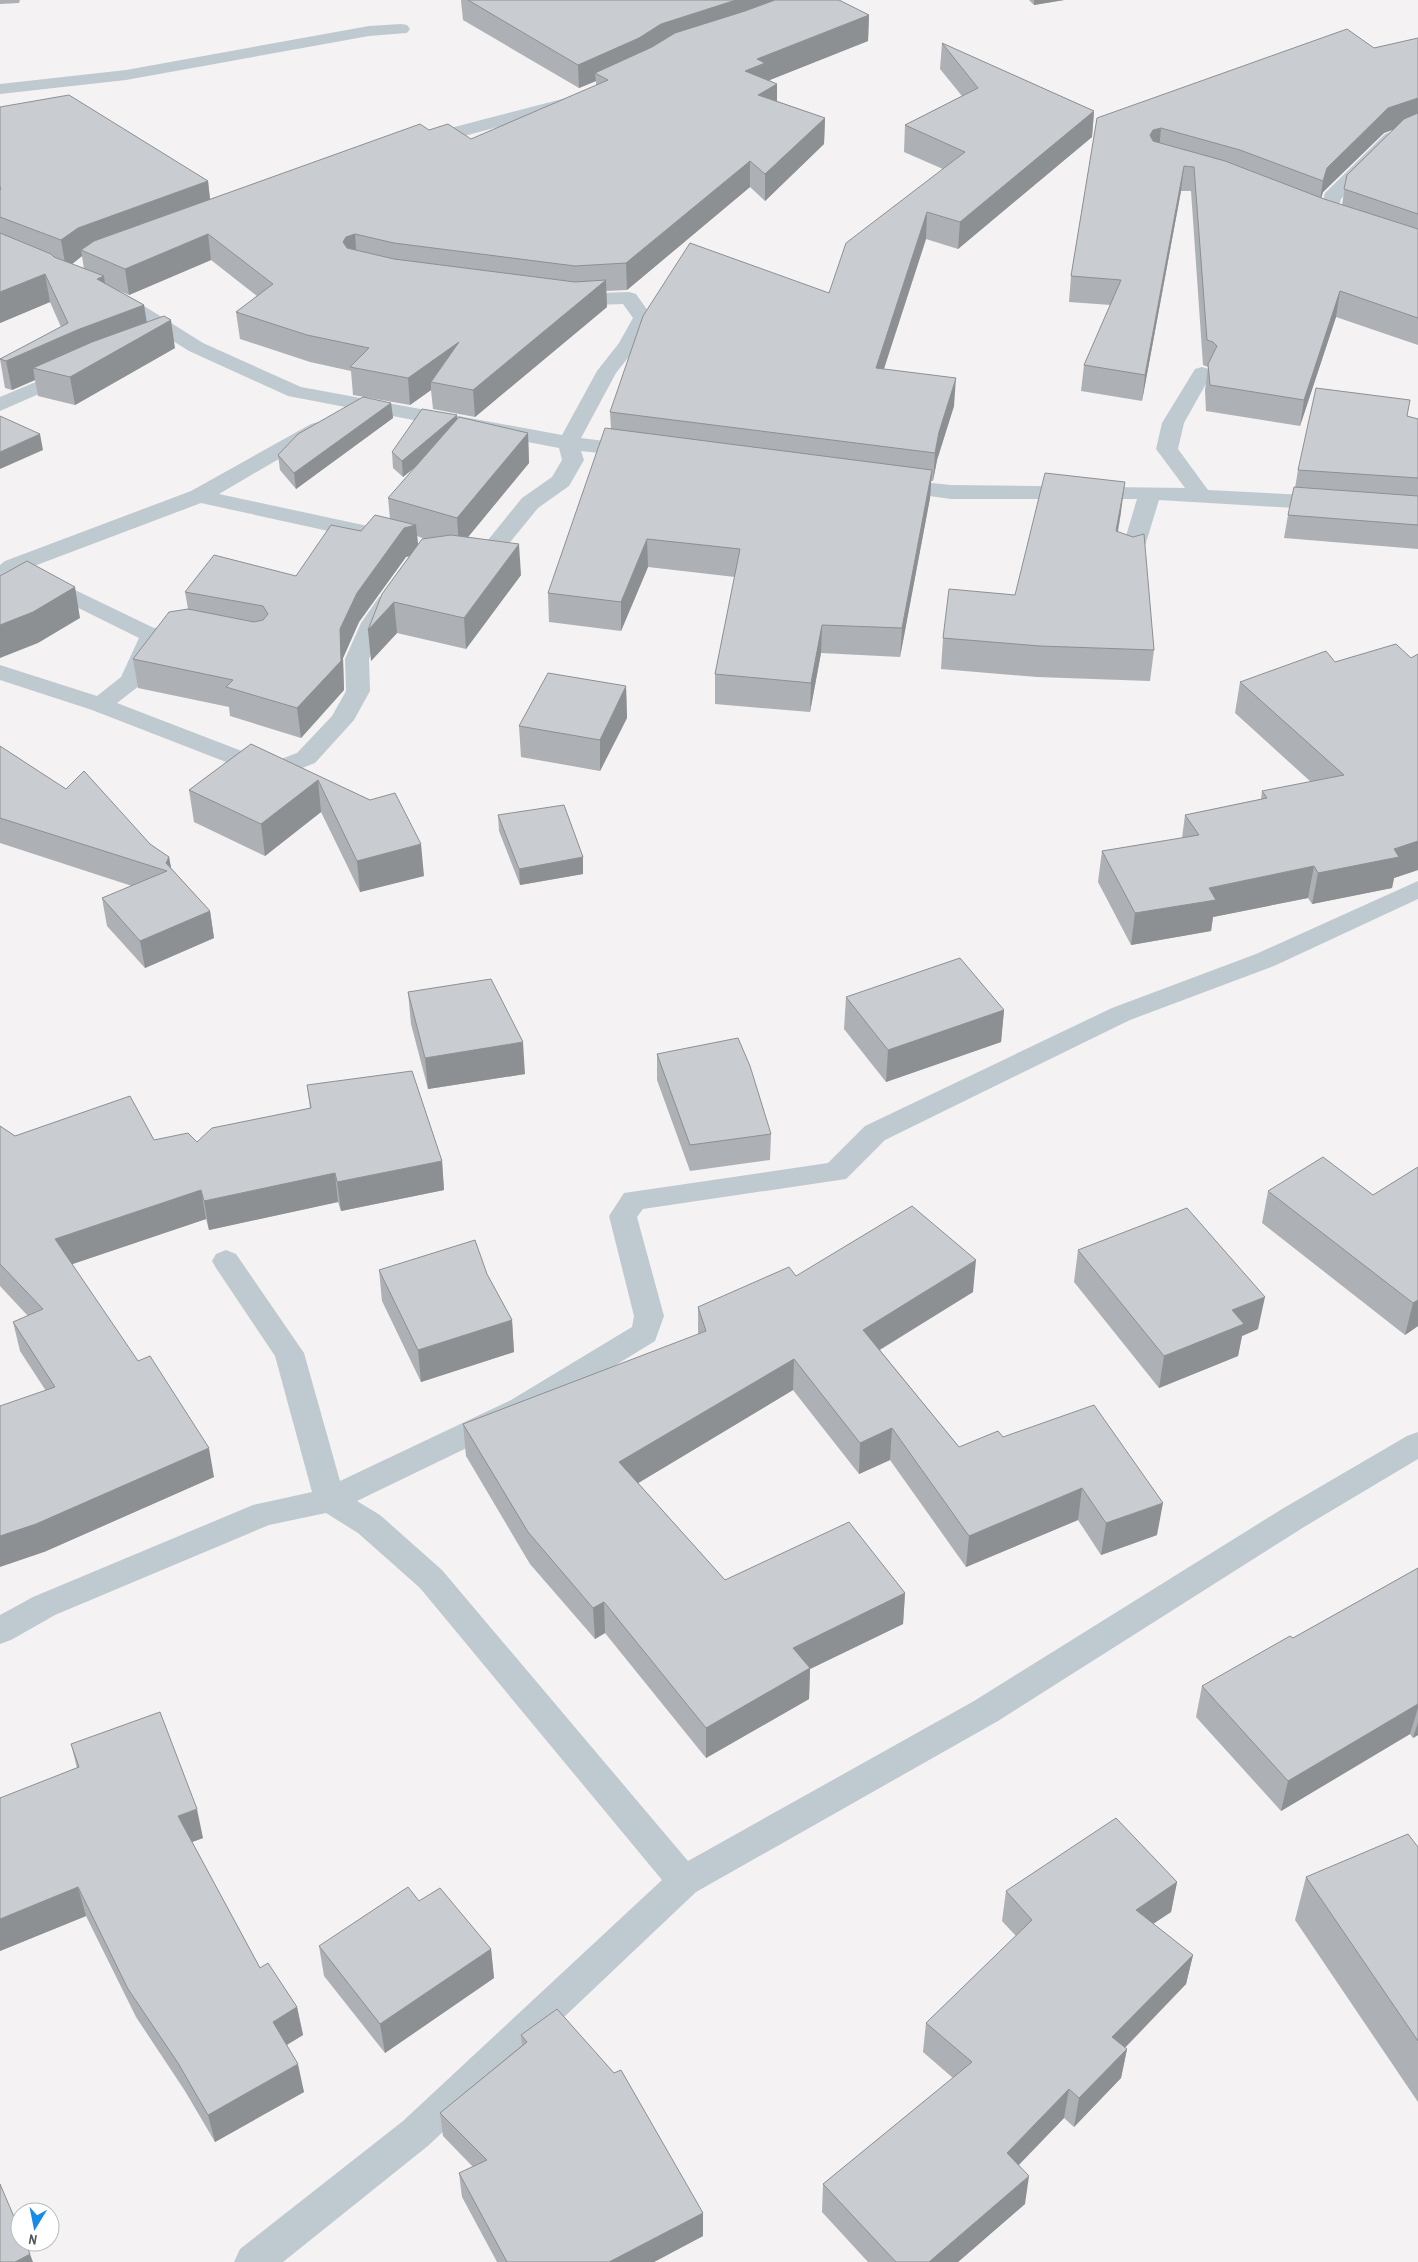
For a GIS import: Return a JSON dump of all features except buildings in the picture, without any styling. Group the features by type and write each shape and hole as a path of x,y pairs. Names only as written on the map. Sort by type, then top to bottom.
{"street":[{"path":"0,89 126,74 369,30 401,29"},
{"path":"402,148 562,105 587,94"},
{"path":"1328,218 1332,197 1392,138 1418,128"},
{"path":"1310,211 1346,224"},
{"path":"92,290 126,303 164,337 196,347 295,392 568,443 656,454"},
{"path":"450,557 486,557 530,502 561,481 573,460 568,443 607,371 628,345 643,318 629,298 576,301 550,297"},
{"path":"0,405 89,364"},
{"path":"1202,373 1174,423 1167,449 1202,496"},
{"path":"7,571 199,496 361,404"},
{"path":"872,482 951,492 1150,493 1344,504"},
{"path":"1130,559 1150,493"},
{"path":"199,496 413,543"},
{"path":"7,571 151,635 192,629 211,632"},
{"path":"0,672 100,705 253,764 284,768 306,758 342,720 358,692 357,659 372,623 399,586"},
{"path":"100,705 131,681 151,635"},
{"path":"0,1631 44,1606 264,1514 330,1500 522,1408 645,1333 649,1316 623,1216 634,1200 836,1172 874,1133 1121,1014 1265,960 1418,889"},
{"path":"226,1261 289,1353 330,1500 369,1524 431,1579 684,1881"},
{"path":"253,2262 416,2133 684,1881 986,1711 1293,1518 1418,1444"}]}
